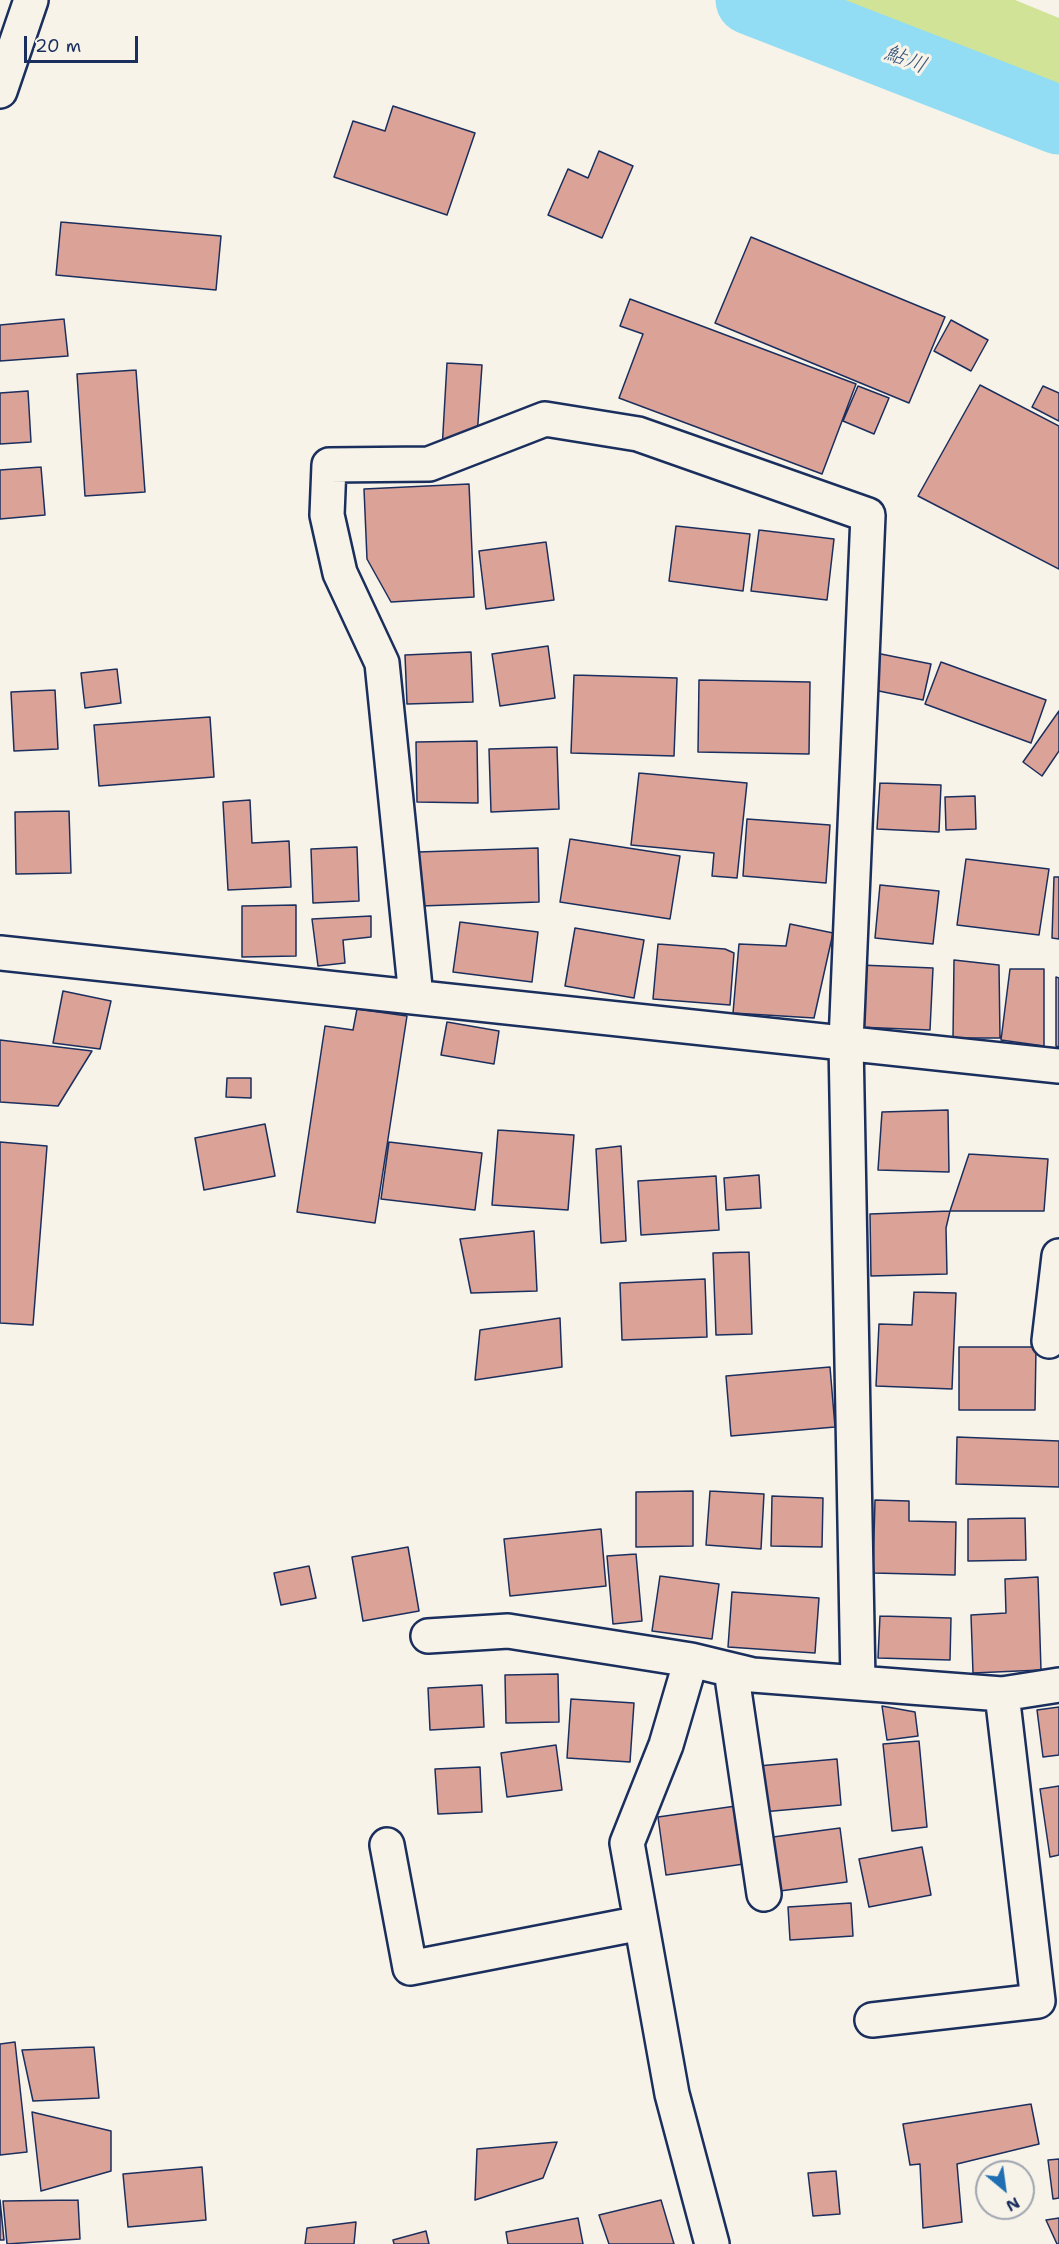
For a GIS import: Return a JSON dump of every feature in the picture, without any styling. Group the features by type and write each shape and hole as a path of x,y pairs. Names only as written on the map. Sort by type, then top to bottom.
{"street":[{"path":"0,91 31,0"},
{"path":"416,997 382,663 340,573 327,515 329,465 429,464 545,419 638,434 868,515 846,1042 858,1682"},
{"path":"0,954 1059,1066"},
{"path":"1050,1341 1059,1256"},
{"path":"428,1636 508,1631 691,1660 753,1675 1002,1694 1059,1685"},
{"path":"691,1660 666,1745 627,1843 672,2094 712,2244"},
{"path":"731,1670 764,1894"},
{"path":"872,2020 1038,2001 1002,1694"},
{"path":"387,1845 410,1968 641,1923"}],"green space":[{"path":"818,0 1015,0 1059,18 1059,99"}],"building":[{"path":"393,106 475,133 447,215 334,177 353,121 385,131"},
{"path":"599,151 633,166 602,238 548,215 568,169 588,178"},
{"path":"61,222 221,236 216,290 56,275"},
{"path":"751,237 945,317 909,403 715,323"},
{"path":"630,299 856,384 822,474 619,398 643,334 620,326"},
{"path":"64,319 68,356 0,361 0,325"},
{"path":"951,320 988,340 971,371 934,351"},
{"path":"447,363 482,365 477,437 442,450"},
{"path":"136,370 145,492 85,496 77,374"},
{"path":"980,385 1059,426 1059,569 918,496"},
{"path":"858,386 889,398 874,434 843,421"},
{"path":"1043,386 1059,393 1059,421 1032,407"},
{"path":"28,391 31,442 0,444 0,393"},
{"path":"41,467 45,515 0,519 0,470"},
{"path":"469,484 474,597 391,602 367,559 364,489"},
{"path":"676,526 750,534 743,591 669,581"},
{"path":"759,530 834,539 827,600 751,591"},
{"path":"546,542 554,600 486,609 479,551"},
{"path":"548,646 555,698 500,706 492,654"},
{"path":"471,652 473,702 407,704 405,655"},
{"path":"876,653 931,664 923,700 869,689"},
{"path":"941,662 1046,700 1031,743 925,704"},
{"path":"117,669 121,703 85,708 81,673"},
{"path":"574,675 677,678 674,756 571,753"},
{"path":"699,680 810,682 809,754 698,752"},
{"path":"55,690 58,749 14,751 11,692"},
{"path":"1059,711 1059,751 1042,776 1023,762"},
{"path":"210,717 214,777 99,786 94,725"},
{"path":"477,741 478,803 417,802 416,742"},
{"path":"557,747 559,809 491,812 489,749"},
{"path":"639,773 747,783 737,878 712,876 714,853 631,845"},
{"path":"880,783 941,785 939,832 877,829"},
{"path":"975,796 976,829 946,830 945,797"},
{"path":"250,800 252,843 289,841 291,887 228,890 223,802"},
{"path":"69,811 71,873 16,874 15,812"},
{"path":"747,819 830,825 826,883 743,876"},
{"path":"570,839 680,856 670,919 560,902"},
{"path":"357,847 359,901 313,903 311,849"},
{"path":"538,848 539,902 420,906 418,852"},
{"path":"966,859 1049,869 1039,935 957,925"},
{"path":"1054,877 1059,877 1059,939 1052,938"},
{"path":"880,885 939,891 933,944 875,938"},
{"path":"296,905 296,956 242,957 242,906"},
{"path":"371,916 371,937 343,940 345,963 318,966 312,919"},
{"path":"460,922 538,932 532,982 453,972"},
{"path":"790,924 833,933 814,1018 733,1013 739,944 786,946"},
{"path":"575,928 644,940 634,998 565,986"},
{"path":"658,944 725,949 734,953 730,1005 653,999"},
{"path":"954,960 999,965 1000,1038 953,1038"},
{"path":"860,965 933,968 930,1030 857,1027"},
{"path":"1010,969 1044,969 1044,1046 1001,1040"},
{"path":"1056,977 1059,978 1059,1047 1056,1046"},
{"path":"63,991 111,1001 100,1049 53,1043"},
{"path":"357,1009 407,1016 375,1223 297,1212 325,1026 353,1030"},
{"path":"447,1022 499,1031 494,1064 441,1055"},
{"path":"0,1040 92,1051 58,1106 0,1102"},
{"path":"227,1078 251,1078 251,1098 226,1097"},
{"path":"948,1110 949,1172 878,1170 882,1112"},
{"path":"265,1124 275,1176 204,1190 195,1138"},
{"path":"498,1130 574,1135 568,1210 492,1205"},
{"path":"0,1142 47,1146 33,1325 0,1323"},
{"path":"389,1142 482,1153 475,1210 381,1199"},
{"path":"621,1146 626,1241 601,1243 596,1149"},
{"path":"969,1154 1048,1159 1044,1211 950,1211"},
{"path":"759,1175 761,1208 726,1210 724,1178"},
{"path":"716,1176 719,1230 641,1235 638,1181"},
{"path":"950,1211 946,1228 947,1274 871,1276 870,1214"},
{"path":"534,1231 537,1291 471,1293 460,1239"},
{"path":"749,1252 752,1334 716,1335 713,1253"},
{"path":"705,1279 707,1337 622,1340 620,1283"},
{"path":"914,1292 956,1293 952,1389 876,1386 879,1324 912,1325"},
{"path":"560,1318 562,1367 475,1380 480,1330"},
{"path":"959,1347 1036,1347 1035,1410 959,1410"},
{"path":"830,1367 835,1427 731,1436 726,1376"},
{"path":"957,1437 1059,1441 1059,1487 956,1484"},
{"path":"693,1491 693,1546 636,1547 636,1492"},
{"path":"710,1491 764,1494 761,1549 706,1545"},
{"path":"772,1496 823,1498 822,1547 771,1546"},
{"path":"875,1500 909,1501 909,1521 956,1522 955,1575 873,1573"},
{"path":"1025,1518 1026,1560 968,1561 968,1519"},
{"path":"601,1529 606,1586 510,1596 504,1539"},
{"path":"408,1547 419,1611 363,1621 352,1557"},
{"path":"636,1554 642,1621 613,1624 607,1556"},
{"path":"309,1566 316,1598 281,1605 274,1573"},
{"path":"660,1576 719,1584 712,1639 652,1631"},
{"path":"1038,1577 1041,1670 973,1673 971,1615 1006,1613 1005,1579"},
{"path":"732,1592 819,1598 815,1653 728,1647"},
{"path":"880,1616 951,1618 950,1660 878,1658"},
{"path":"558,1674 559,1722 506,1723 505,1675"},
{"path":"482,1685 484,1727 430,1730 428,1688"},
{"path":"571,1699 634,1703 630,1762 567,1758"},
{"path":"882,1706 915,1712 918,1736 887,1740"},
{"path":"1059,1707 1059,1755 1043,1757 1037,1710"},
{"path":"919,1741 927,1827 892,1831 883,1744"},
{"path":"556,1745 562,1790 507,1797 501,1753"},
{"path":"837,1759 841,1805 762,1812 758,1766"},
{"path":"480,1767 482,1812 438,1814 435,1769"},
{"path":"1059,1786 1059,1855 1050,1857 1040,1789"},
{"path":"736,1806 744,1864 666,1875 658,1817"},
{"path":"840,1828 847,1882 780,1891 773,1837"},
{"path":"922,1847 931,1895 869,1907 859,1859"},
{"path":"851,1903 853,1936 790,1940 788,1907"},
{"path":"15,2042 27,2152 0,2155 0,2044"},
{"path":"94,2047 99,2098 33,2101 22,2050"},
{"path":"1031,2104 1039,2144 957,2164 962,2222 923,2228 920,2164 910,2165 903,2124"},
{"path":"32,2112 111,2131 111,2171 41,2191"},
{"path":"557,2142 543,2178 475,2200 477,2149"},
{"path":"1059,2159 1059,2198 1053,2199 1048,2160"},
{"path":"202,2167 206,2220 128,2227 123,2174"},
{"path":"836,2171 840,2214 813,2216 808,2173"},
{"path":"0,2200 4,2240 0,2240"},
{"path":"78,2200 80,2239 7,2244 3,2201"},
{"path":"661,2200 674,2244 609,2244 599,2215"},
{"path":"578,2218 583,2244 508,2244 506,2232"},
{"path":"1059,2218 1059,2244 1057,2244 1046,2220"},
{"path":"356,2222 354,2244 305,2244 307,2228"},
{"path":"426,2231 429,2244 394,2244 393,2240"}],"waterway":[{"name":"鮎川","path":"750,0 1059,120"}]}
